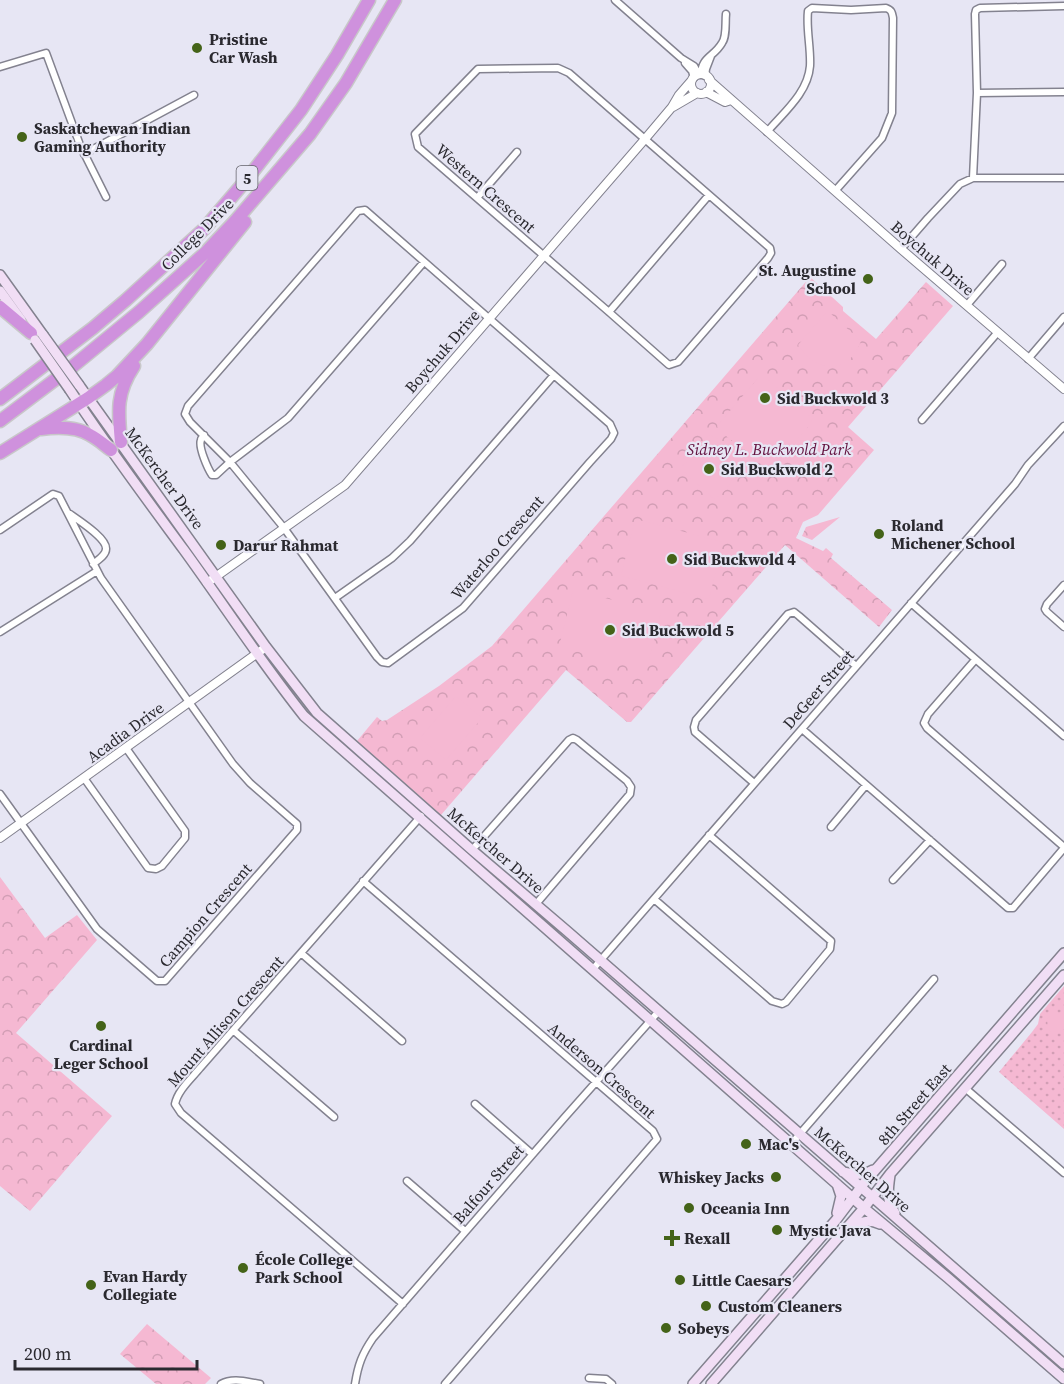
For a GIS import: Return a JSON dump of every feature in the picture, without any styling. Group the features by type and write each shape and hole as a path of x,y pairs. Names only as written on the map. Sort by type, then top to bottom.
{"highway":[{"name":"College Drive","path":"0,399 93,328 204,229 301,110 369,0"},
{"name":"College Drive","path":"0,421 106,341 205,253 237,219 310,134 346,82 395,0"},
{"path":"0,453 112,381 147,345 273,186 310,134"},
{"path":"0,307 36,336"},
{"path":"0,388 93,328"},
{"path":"37,430 53,427 68,428 89,433 116,446 118,405 124,381 147,345"}],"main road":[{"name":"McKercher Drive","path":"0,275 70,390 83,400 317,713 1064,1364"},
{"name":"McKercher Drive","path":"0,291 79,385 83,400"},
{"name":"McKercher Drive","path":"116,446 207,583 304,716 864,1208 1064,1379"},
{"name":"8th Street East","path":"693,1384 1064,953"},
{"name":"8th Street East","path":"711,1384 1064,975"},
{"path":"843,1172 865,1175 880,1165"},
{"path":"891,1174 888,1197 890,1207 902,1222"},
{"path":"836,1220 841,1196 837,1184"},
{"path":"829,1248 859,1223 871,1220 886,1226"}],"street":[{"path":"615,0 681,58 694,66 700,77 709,88 702,93 692,87 700,77 706,69 712,55 722,43 726,14"},
{"path":"973,178 977,93 976,10 980,8 1064,6"},
{"path":"767,132 802,91 807,80 810,67 808,11 812,8 890,9 893,18 892,113 882,138 835,191"},
{"path":"0,67 46,53 84,154 106,196"},
{"name":"Western Crescent","path":"645,139 569,73 558,68 478,69 415,134 418,147 669,365 678,362 771,253 770,248 710,195"},
{"name":"Boychuk Drive","path":"207,583 345,485 645,139 679,95 700,77 731,100 1064,389"},
{"path":"977,93 1064,92"},
{"name":"Boychuk Drive","path":"672,107 702,93 725,102 731,100"},
{"path":"84,154 194,96"},
{"path":"609,312 710,195 645,139"},
{"path":"477,198 516,152"},
{"path":"901,249 960,184 973,178 1064,178"},
{"name":"Waterloo Crescent","path":"365,210 424,262 610,424 614,434 463,608 388,663 376,657 284,528 230,462 190,422 185,414 188,406 358,211 365,210"},
{"path":"204,435 200,445 209,471 212,475 216,475 288,418 424,262"},
{"path":"967,305 1002,264"},
{"path":"1028,358 1064,317"},
{"path":"922,420 998,332"},
{"path":"335,598 392,558 410,541 554,375"},
{"name":"DeGeer Street","path":"593,969 1064,426"},
{"path":"0,530 53,494 59,496 101,578 189,702"},
{"path":"67,512 105,543 105,552 93,564"},
{"path":"0,632 97,571"},
{"path":"1064,585 1045,609 1064,627"},
{"path":"911,603 1064,736"},
{"path":"754,783 695,732 693,727 696,720 711,702 788,614 794,612 856,666"},
{"name":"Acadia Drive","path":"0,838 266,647"},
{"path":"802,729 1008,908 1013,908 1064,847 924,723 928,714 975,660"},
{"name":"Campion Crescent","path":"21,823 97,929 157,981 165,981 297,830 297,824 241,774 189,702"},
{"path":"472,850 573,738 627,781 631,787 630,794 536,904"},
{"path":"84,778 148,868 153,870 159,868 185,838 185,831 126,748"},
{"path":"831,826 867,785"},
{"path":"0,794 21,823"},
{"name":"Mount Allison Crescent","path":"403,1304 181,1113 175,1104 180,1091 427,810"},
{"path":"654,899 772,1001 782,1004 786,1002 830,949 831,941 709,836"},
{"path":"893,880 930,840"},
{"name":"Anderson Crescent","path":"363,881 653,1131 657,1139 445,1384"},
{"path":"301,953 402,1041"},
{"path":"792,1143 934,979"},
{"name":"Balfour Street","path":"355,1384 363,1353 374,1338 659,1011"},
{"path":"234,1031 334,1117"},
{"path":"965,1088 1064,1173"},
{"path":"475,1104 532,1154"},
{"path":"407,1181 465,1231"},
{"path":"589,1378 606,1379 612,1384"},
{"path":"221,1384 224,1381 238,1380 260,1384"}],"green space":[{"name":"Sidney L. Buckwold Park","path":"810,277 843,307 843,311 876,339 926,282 953,306 848,427 874,450 818,515 803,522 796,538 823,551 826,548 833,554 831,558 892,610 879,627 785,545 631,722 627,722 566,670 441,815 357,741 377,717 382,721 387,720 439,686 492,646"},
{"path":"830,313 861,341 849,360 832,367 814,361 805,355 798,345 825,314"},
{"name":"Sid Buckwold 3","path":"759,377 765,377 813,419 793,442 767,451 740,446 728,438 717,426"},
{"name":"Sid Buckwold 2","path":"709,435 720,440 729,448 736,465 730,483 724,492 714,499 683,471 682,467"},
{"path":"840,517 812,540 802,536 806,527"},
{"name":"Sid Buckwold 4","path":"635,519 723,542 709,599 621,576"},
{"name":"Sid Buckwold 5","path":"573,590 661,612 647,669 559,647"},
{"path":"456,696 482,718 446,760 420,738"},
{"path":"0,877 45,938 77,915 97,940 16,1033 112,1116 30,1211 0,1186"},
{"path":"1064,986 1064,1129 999,1072 1038,1024 1040,1014"},
{"path":"1064,1009 1064,1029 1051,1032 1048,1029 1047,1019"},
{"path":"147,1324 211,1378 205,1384 156,1384 120,1354"}],"place":[{"name":"Pristine Car Wash","path":"197,48"},
{"name":"Saskatchewan Indian Gaming Authority","path":"22,137"},
{"name":"St. Augustine School","path":"868,279"},
{"name":"Sid Buckwold 3","path":"765,398"},
{"name":"Sid Buckwold 2","path":"709,469"},
{"name":"Roland Michener School","path":"879,534"},
{"name":"Darur Rahmat","path":"221,545"},
{"name":"Sid Buckwold 4","path":"672,559"},
{"name":"Sid Buckwold 5","path":"610,630"},
{"name":"Cardinal Leger School","path":"101,1026"},
{"name":"Mac's","path":"746,1144"},
{"name":"Whiskey Jacks","path":"776,1177"},
{"name":"Oceania Inn","path":"689,1208"},
{"name":"Mystic Java","path":"777,1230"},
{"name":"Rexall","path":"672,1238"},
{"name":"École College Park School","path":"243,1268"},
{"name":"Little Caesars","path":"680,1280"},
{"name":"Evan Hardy Collegiate","path":"91,1285"},
{"name":"Custom Cleaners","path":"706,1306"},
{"name":"Sobeys","path":"666,1328"}]}
